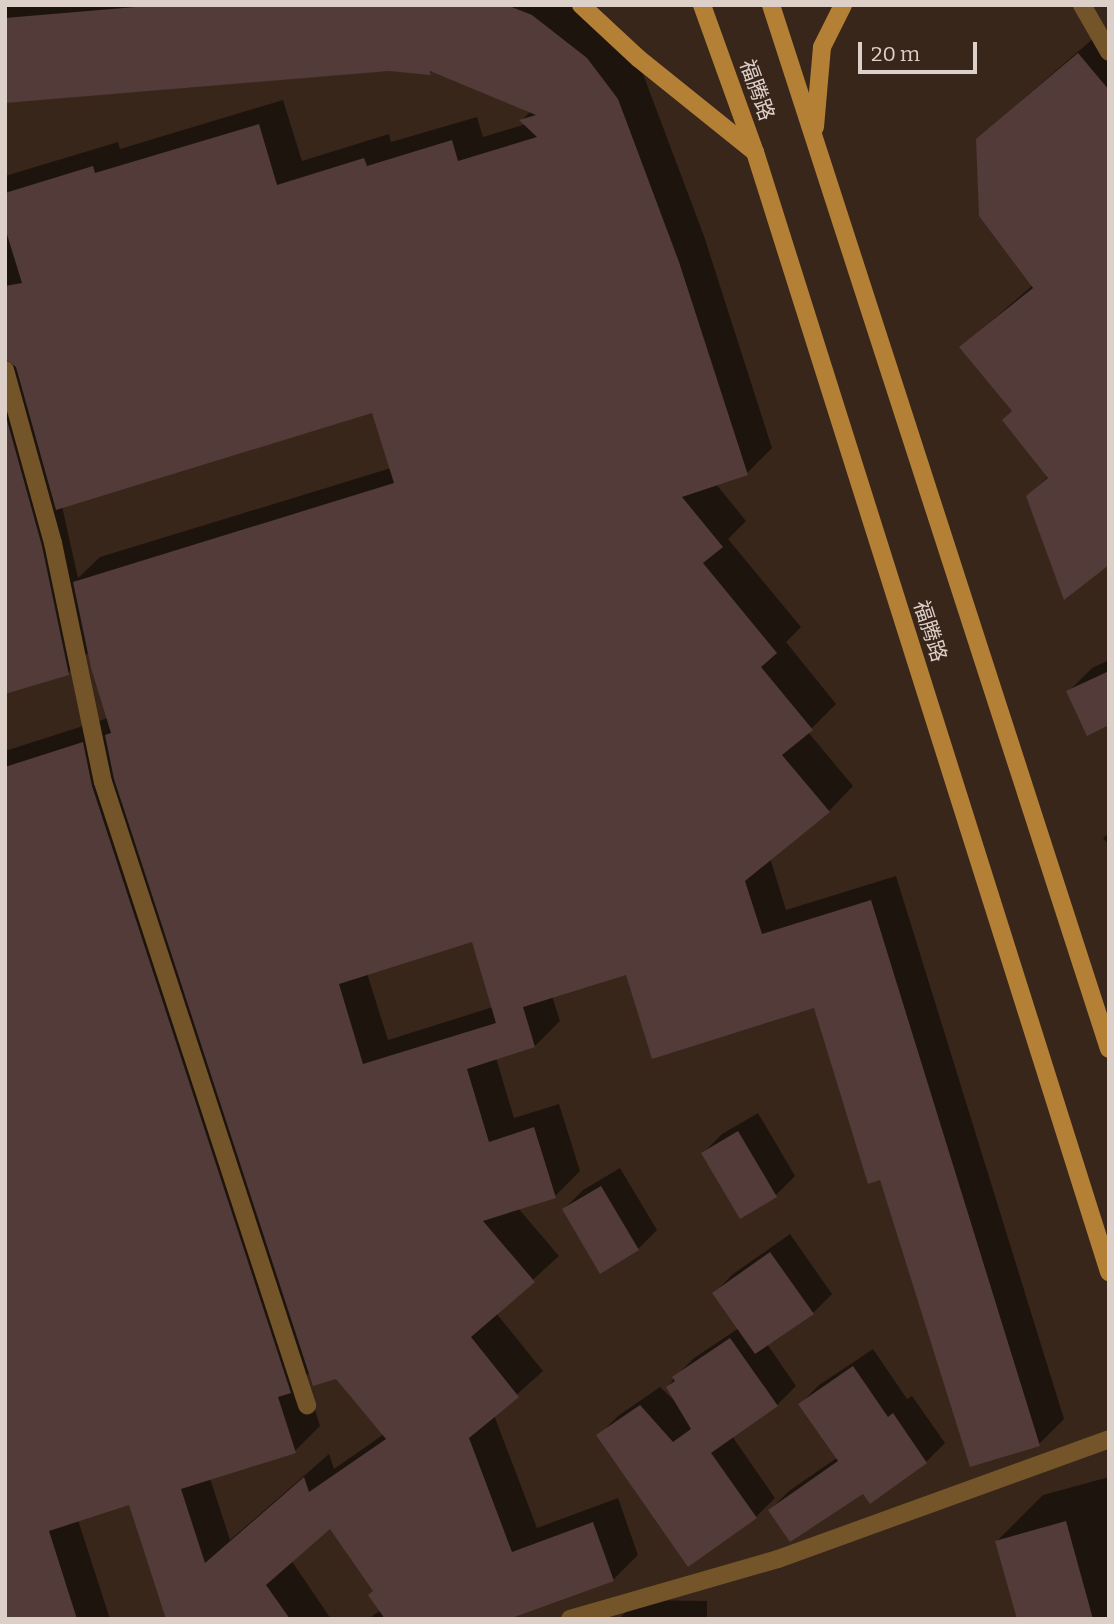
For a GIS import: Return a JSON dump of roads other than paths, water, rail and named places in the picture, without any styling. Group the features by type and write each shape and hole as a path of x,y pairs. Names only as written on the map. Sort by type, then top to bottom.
{"main road":[{"path":"581,5 638,58 755,152"},
{"name":"福腾路","path":"702,5 755,152 1109,1272"},
{"name":"福腾路","path":"771,5 815,134 1109,1049"},
{"path":"815,134 822,47 842,5"}],"street":[{"path":"1082,5 1109,52"},
{"path":"5,370 54,543 103,782 307,1405"},
{"path":"570,1619 778,1559 1109,1439"}]}
